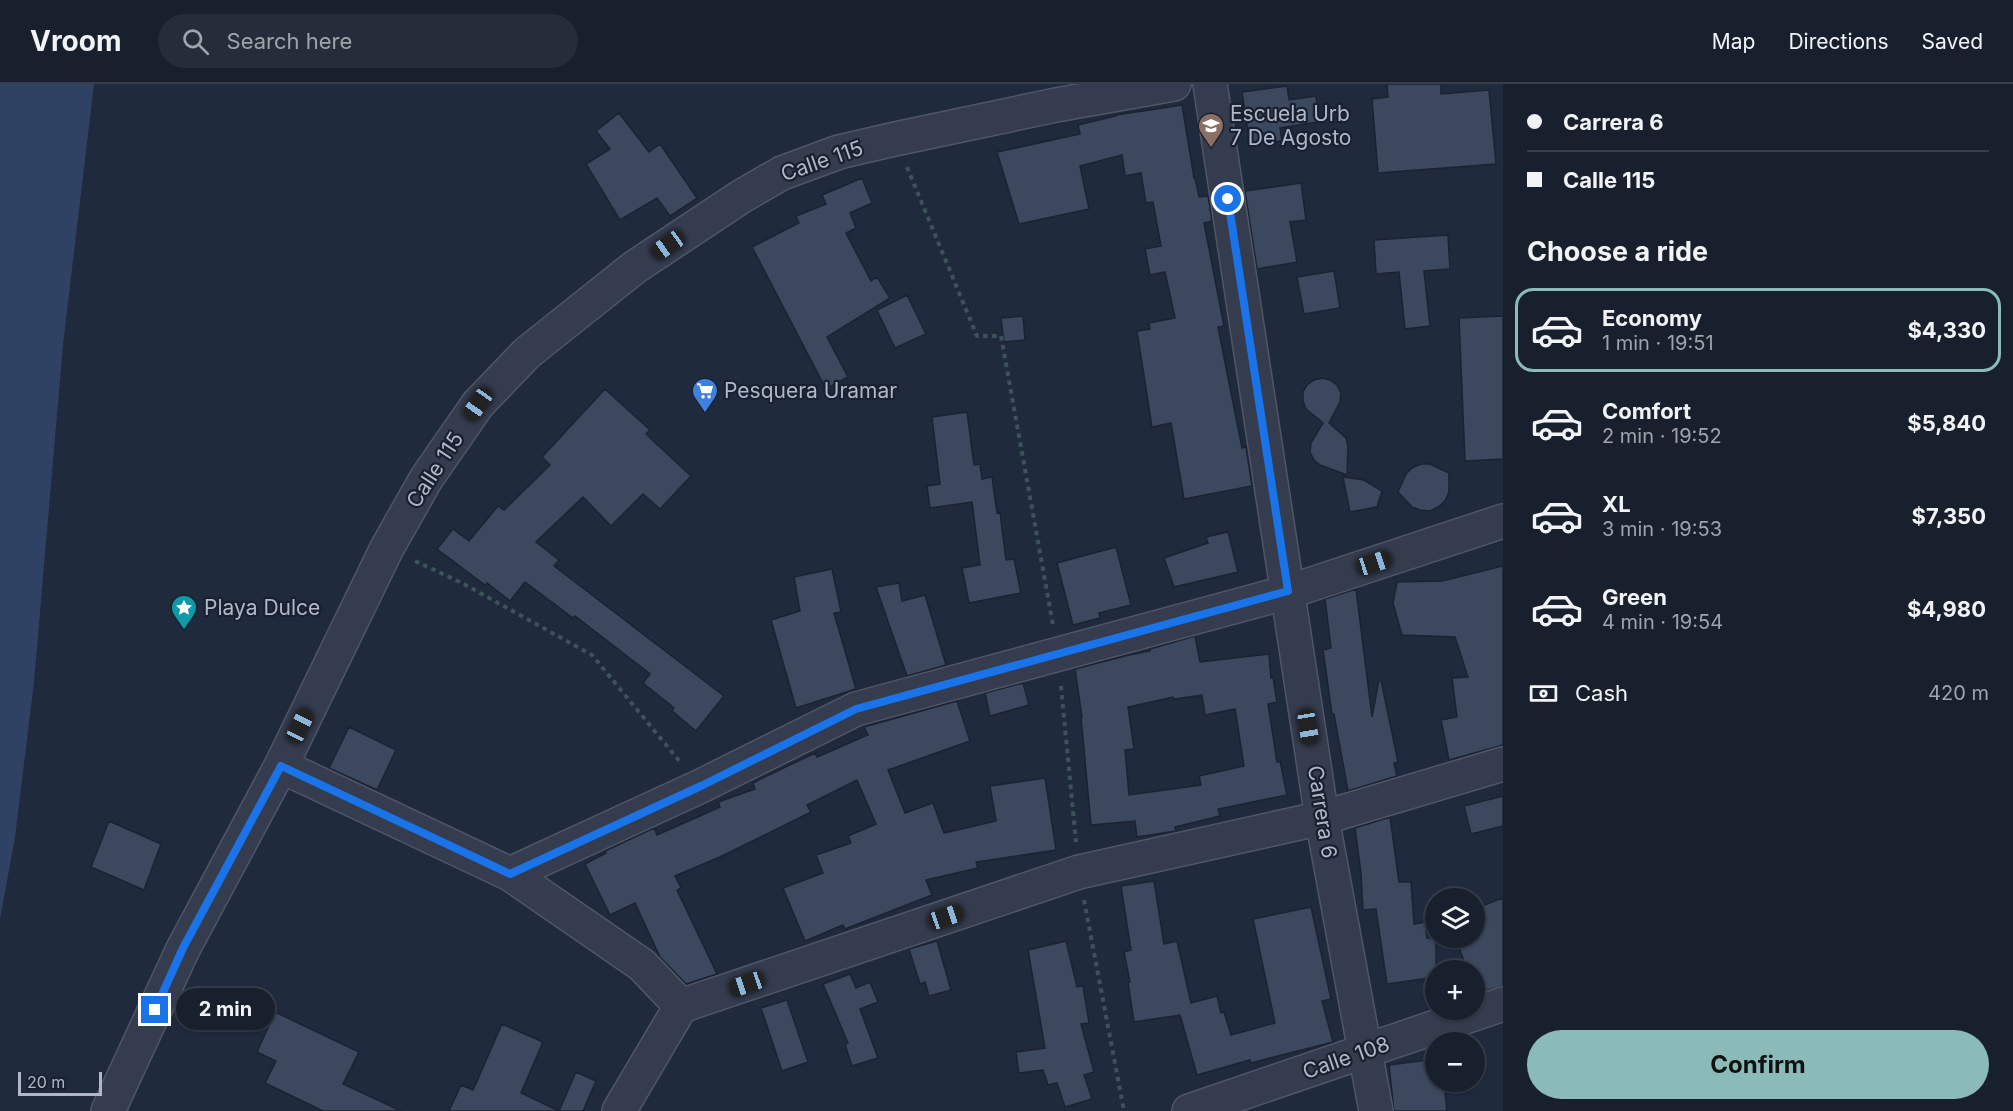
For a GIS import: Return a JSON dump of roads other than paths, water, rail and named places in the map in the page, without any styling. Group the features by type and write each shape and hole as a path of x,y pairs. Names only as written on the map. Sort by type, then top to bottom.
{"street":[{"name":"Calle 115","path":"108,1111 183,948 281,766 387,548 426,479 478,404 536,346 635,267 742,196 782,173 839,152 896,139 1056,105 1174,84"},
{"name":"Carrera 6","path":"1210,84 1322,818 1376,1111"},
{"path":"510,874 701,786 856,709 1288,591 1503,521"},
{"path":"619,1111 681,1006 1079,872 1322,818 1503,764"},
{"path":"281,766 510,874 642,965 681,1006"},
{"name":"Calle 108","path":"1189,1111 1503,1004"}],"water":[{"path":"0,84 94,84 63,344 34,682 15,837 0,919"}],"place":[{"name":"Escuela Urb 7 De Agosto","path":"1211,149"},
{"name":"Pesquera Uramar","path":"705,414"},
{"name":"Playa Dulce","path":"184,631"}]}
